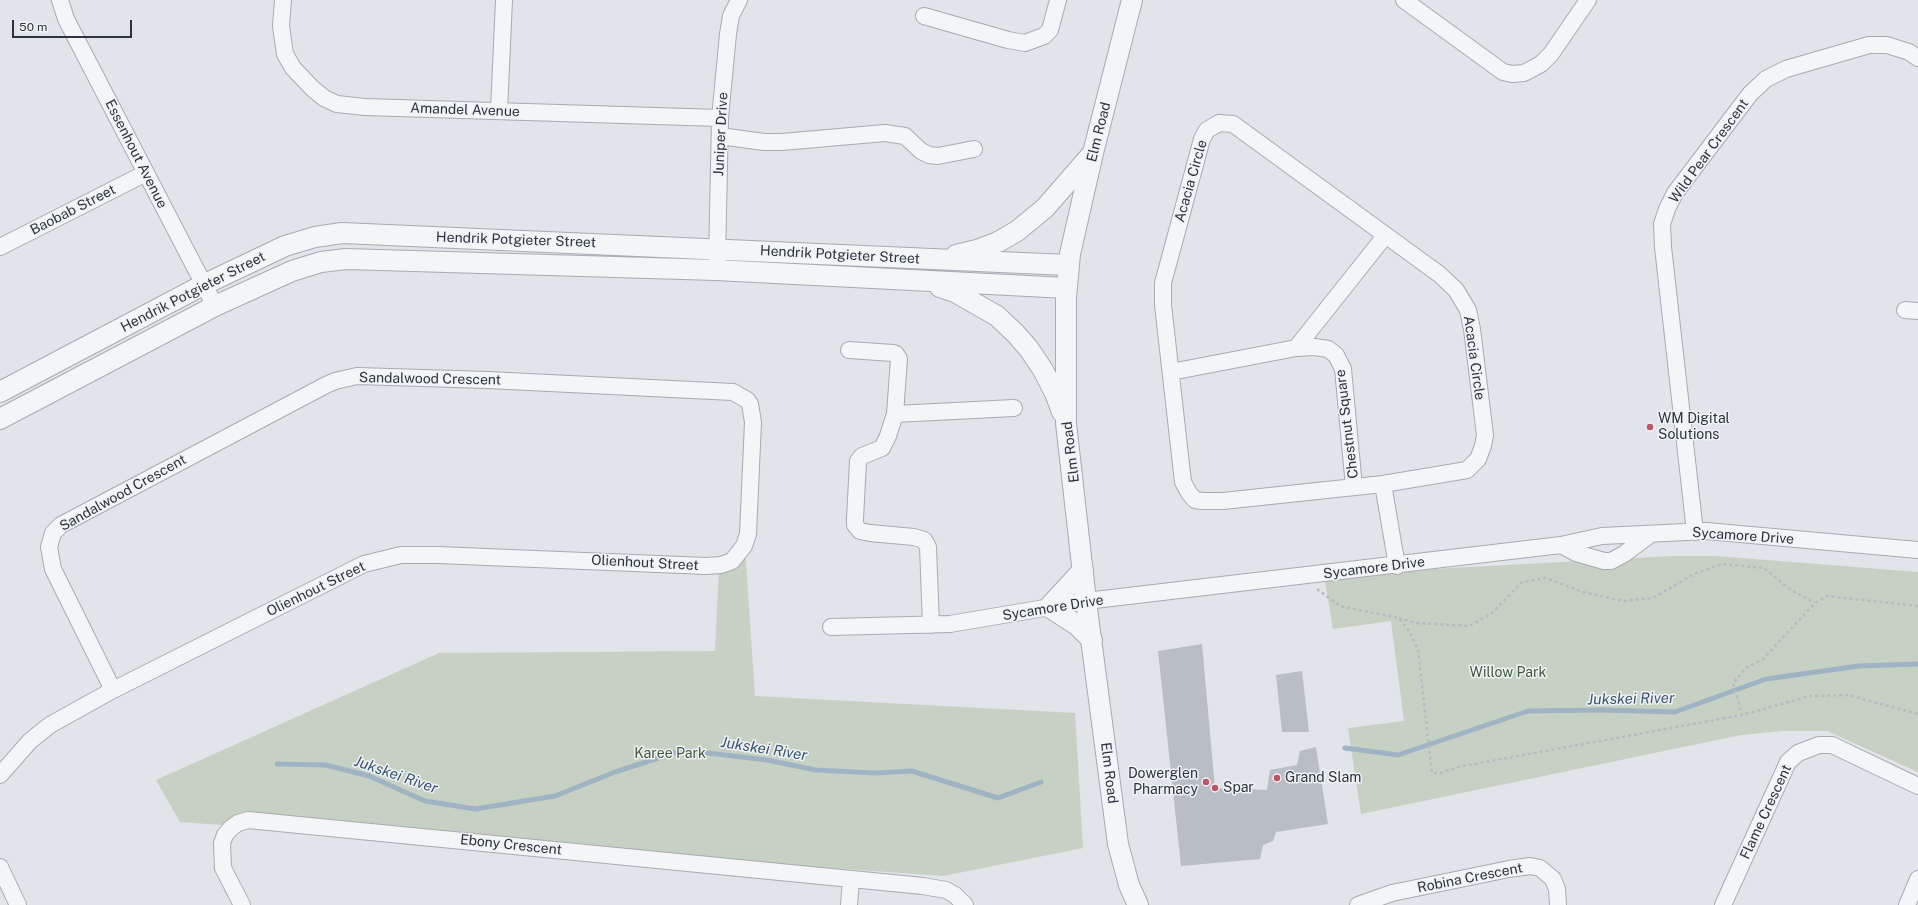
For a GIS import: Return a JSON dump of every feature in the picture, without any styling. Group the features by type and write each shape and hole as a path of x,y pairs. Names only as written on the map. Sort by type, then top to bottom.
{"street":[{"name":"Essenhout Avenue","path":"60,0 66,19 215,306"},
{"name":"Amandel Avenue","path":"282,0 281,26 285,54 293,68 312,88 330,102 352,106 720,118"},
{"path":"499,111 504,0"},
{"name":"Juniper Drive","path":"716,270 720,118 728,34 731,16 739,0"},
{"path":"924,16 1008,40 1025,43 1044,36 1050,30 1058,0"},
{"name":"Elm Road","path":"1132,0 1093,153 1068,265 1066,423 1086,601 1118,844 1129,885 1138,905"},
{"path":"1404,0 1503,72 1512,74 1524,73 1541,64 1551,54 1588,0"},
{"name":"Wild Pear Crescent","path":"1695,532 1663,247 1662,224 1667,209 1675,193 1750,94 1766,79 1786,69 1869,45 1887,44 1909,52 1918,58"},
{"name":"Acacia Circle","path":"1219,123 1233,124 1439,274 1456,290 1468,310 1472,329 1485,435 1483,446 1478,459 1467,470 1382,484 1223,500 1195,500 1182,482 1171,372 1163,305 1163,283 1202,139 1207,130 1219,123"},
{"path":"720,136 764,142 782,142 885,133 904,136 921,151 929,155 938,156 974,149"},
{"path":"918,260 977,250 998,242 1017,231 1045,208 1093,153"},
{"name":"Baobab Street","path":"0,247 146,172"},
{"name":"Hendrik Potgieter Street","path":"0,392 203,285 285,246 315,237 342,233 717,248 918,260 1068,265"},
{"path":"1296,348 1385,236"},
{"name":"Hendrik Potgieter Street","path":"0,419 215,306 292,270 321,262 346,259 716,270 1067,288"},
{"path":"928,282 955,292 997,316 1016,334 1030,349 1043,370 1055,393 1066,423"},
{"name":"Chestnut Square","path":"1171,372 1296,348 1315,346 1328,349 1336,355 1343,370 1354,487"},
{"path":"849,350 896,354 900,363 894,414 886,443 882,448 862,456 858,461 856,473 855,525 860,530 870,533 914,536 924,540 928,547 931,625"},
{"name":"Sandalwood Crescent","path":"113,690 53,569 49,547 53,533 61,525 301,396 326,384 344,378 357,376 496,380 733,392 741,395 750,404 753,422 748,534 744,546"},
{"path":"894,414 1014,408"},
{"path":"1382,484 1397,566"},
{"name":"Sycamore Drive","path":"831,627 931,625 975,620 1086,601 1397,566 1561,545 1602,536 1707,531 1918,550"},
{"path":"1561,545 1576,553 1604,561 1611,561 1624,554 1651,534"},
{"name":"Olienhout Street","path":"0,775 30,741 42,731 113,690 209,643 343,574 364,564 380,559 401,555 438,555 715,566 732,561 744,546"},
{"path":"1083,570 1049,607 1078,625 1092,640"},
{"name":"Flame Crescent","path":"1724,905 1785,768 1788,762 1798,753 1819,745 1832,745 1918,786"},
{"name":"Ebony Crescent","path":"242,905 223,868 222,843 225,835 231,828 238,823 248,820 923,886 946,890 956,895 965,905"},
{"name":"Robina Crescent","path":"1358,905 1392,893 1508,869 1530,866 1540,868 1553,879 1557,889 1558,905"},
{"path":"0,867 18,905"},
{"path":"1907,905 1918,879"},
{"path":"849,905 851,880"}],"path":[{"path":"1313,575 1317,591 1340,606 1398,618 1416,624 1469,626 1491,614 1522,582 1546,578 1583,592 1623,601 1653,598 1694,574 1722,564 1764,568 1788,588 1815,604"},
{"path":"1742,715 1733,683 1746,668 1763,660 1815,604 1827,596 1918,606"},
{"path":"1398,618 1409,631 1418,649 1430,766 1432,773 1440,773 1458,767 1742,715 1810,696 1848,696 1918,714"}],"green space":[{"name":"Karee Park","path":"745,547 755,696 1075,713 1083,848 943,876 180,822 156,780 439,653 715,651 719,568"},
{"name":"Willow Park","path":"1672,556 1716,556 1918,572 1918,772 1827,731 1782,731 1741,735 1361,814 1348,728 1404,721 1391,621 1333,629 1324,575"}],"building":[{"path":"1202,644 1215,788 1267,790 1270,770 1297,765 1300,751 1316,747 1328,824 1276,832 1273,841 1263,845 1260,859 1181,866 1158,651"},
{"path":"1302,671 1309,732 1282,732 1276,675"}],"waterway":[{"name":"Jukskei River","path":"1345,748 1398,755 1528,711 1600,710 1675,712 1766,679 1859,666 1918,664"},
{"name":"Jukskei River","path":"277,764 326,765 369,776 425,801 475,809 555,796 615,772 683,750 767,760 816,770 875,773 912,771 998,798 1041,782"}],"place":[{"name":"WM Digital Solutions","path":"1650,427"},
{"name":"Grand Slam","path":"1277,778"},
{"name":"Dowerglen Pharmacy","path":"1206,782"},
{"name":"Spar","path":"1215,788"}]}
